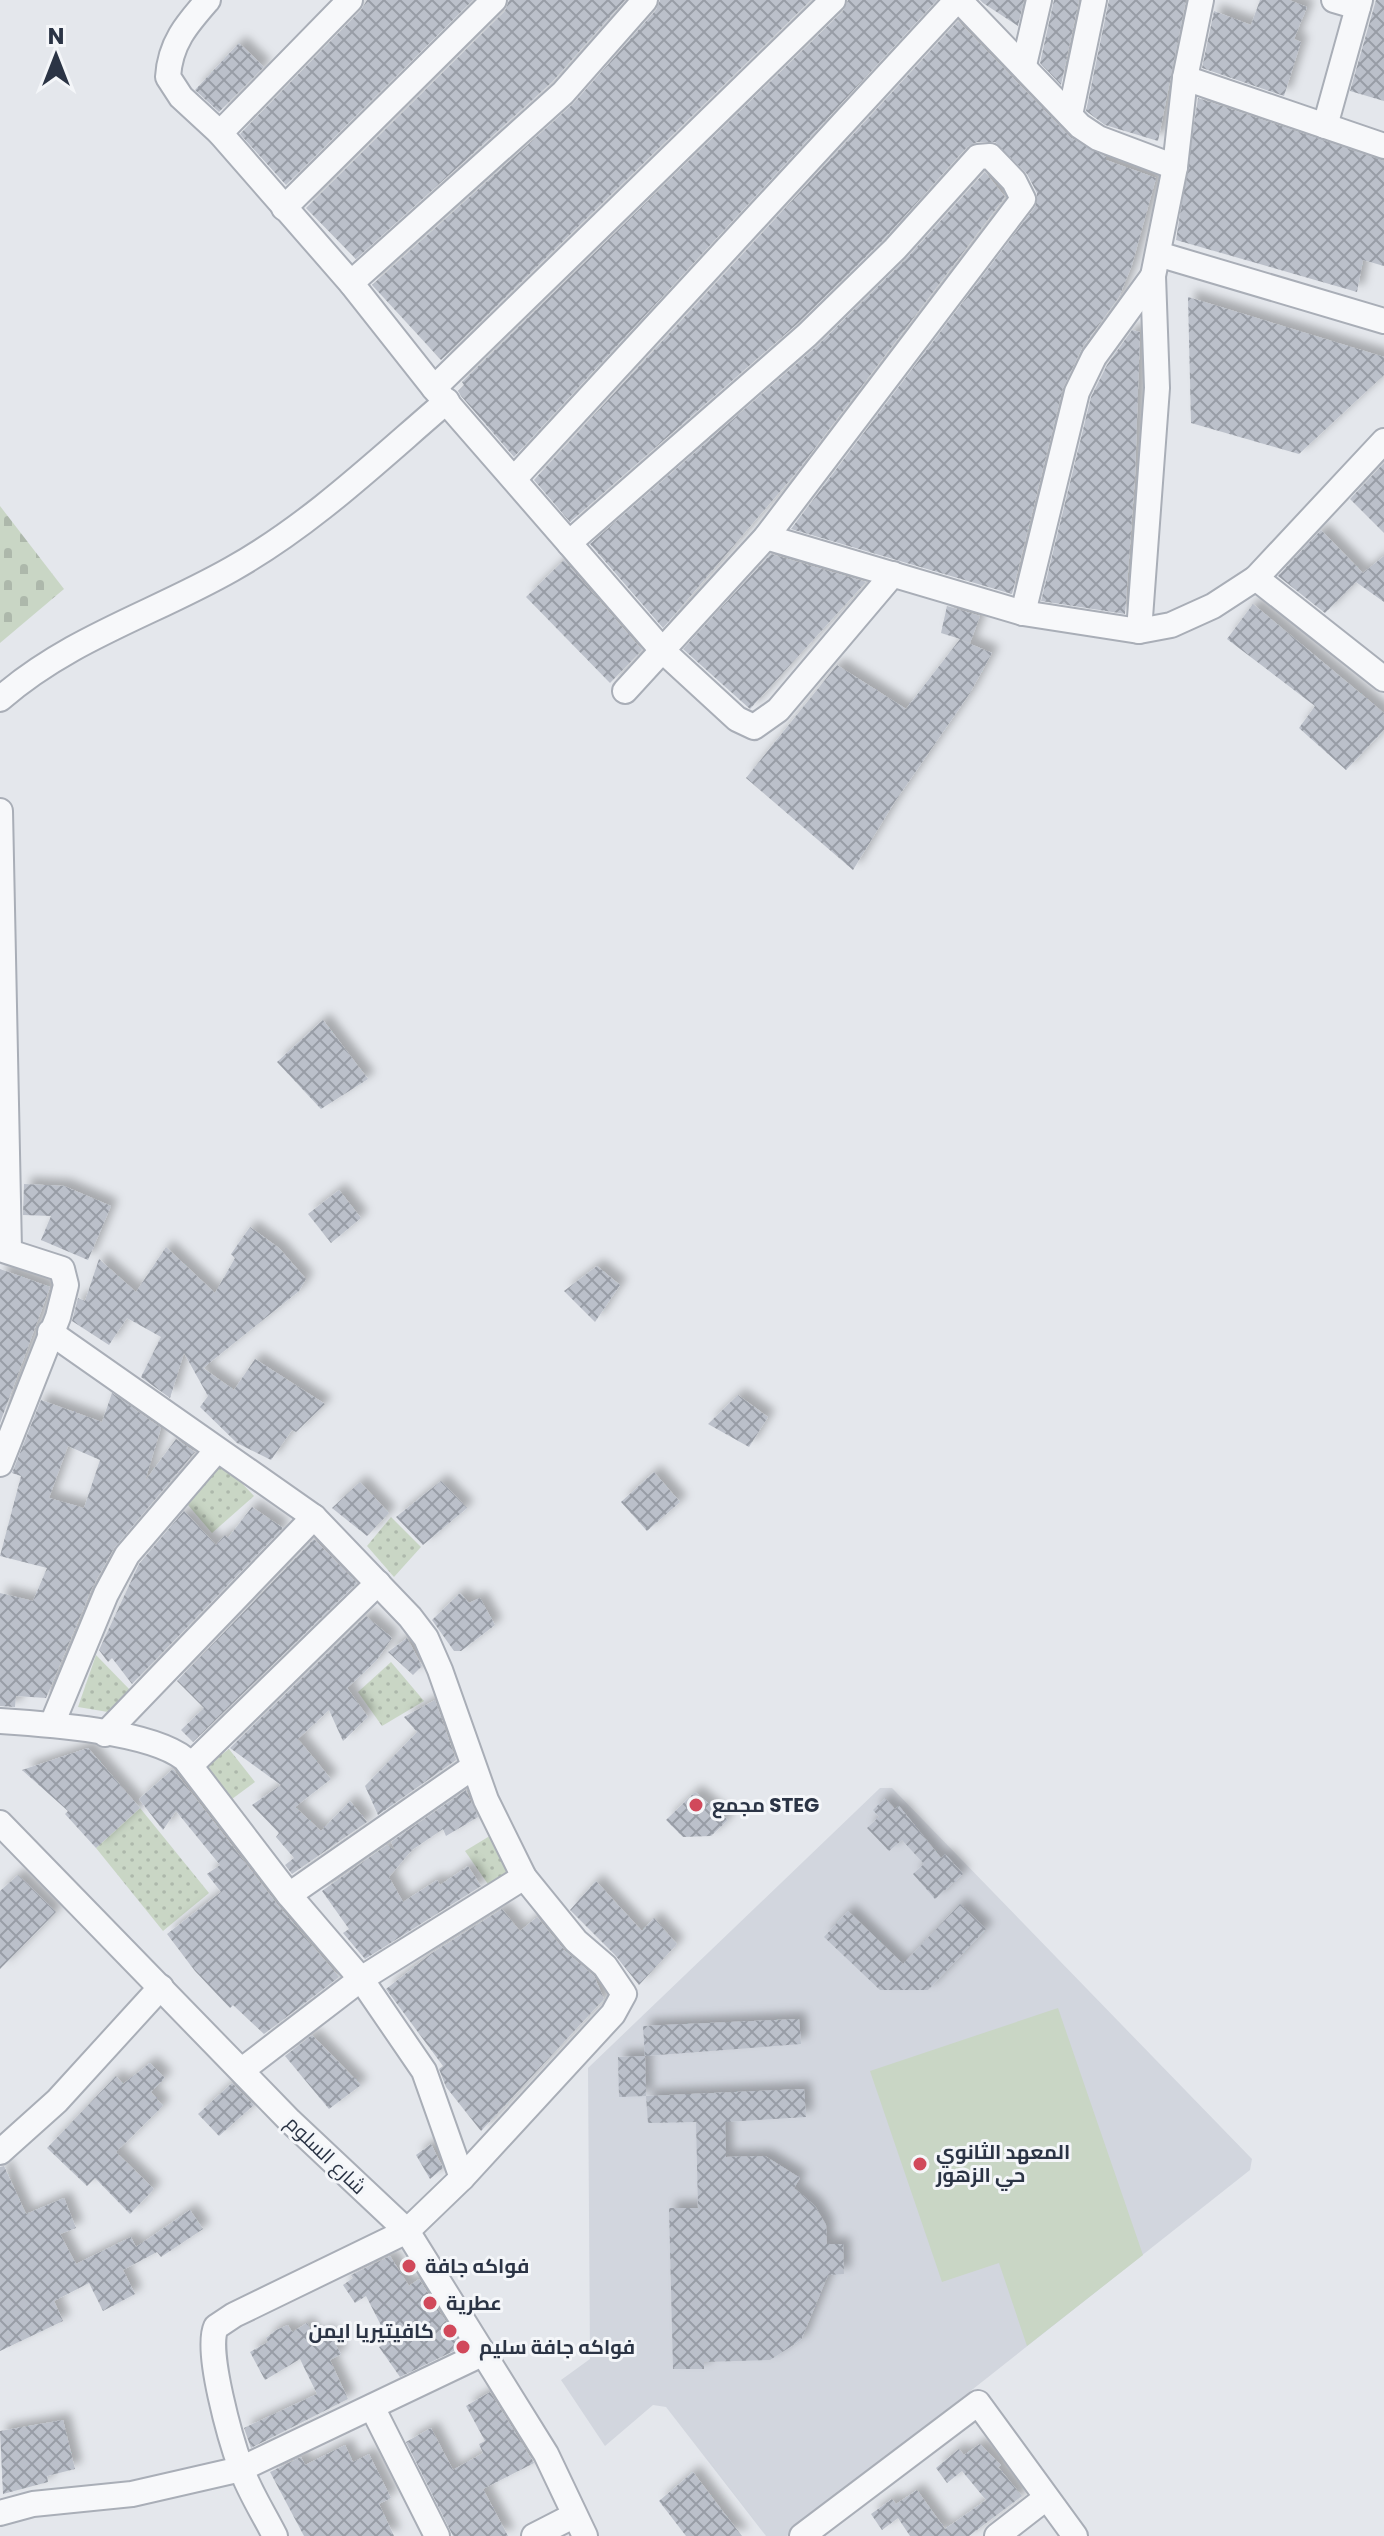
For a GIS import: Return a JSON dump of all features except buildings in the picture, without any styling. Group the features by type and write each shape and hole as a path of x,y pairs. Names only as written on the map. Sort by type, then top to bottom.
{"street":[{"path":"220,133 350,0"},
{"path":"284,208 494,0"},
{"path":"351,283 563,93 645,0"},
{"path":"0,699 27,675 91,636 231,570 298,529 441,395 833,0"},
{"path":"514,479 958,0 1070,115 1098,138 1175,167"},
{"path":"1024,65 1039,0"},
{"path":"1070,115 1094,0"},
{"path":"1139,631 1157,388 1155,265 1175,167 1185,78 1201,0"},
{"path":"1325,126 1359,3 1334,0"},
{"path":"208,1 182,29 172,49 168,77 181,97 220,133 351,283 441,395 663,651 737,719 754,727 778,710 893,574"},
{"path":"1185,78 1384,146"},
{"path":"569,543 807,335 895,249 981,155 990,156 1014,181 1023,199 766,537 625,691"},
{"path":"1155,265 1384,321"},
{"path":"1023,613 1077,392 1094,357 1155,265"},
{"path":"766,537 1023,613 1139,631 1171,625 1213,606 1256,578 1384,441"},
{"path":"1256,578 1383,678"},
{"path":"0,811 4,1250 62,1269 66,1285 0,1464"},
{"path":"50,1332 314,1517 426,1638 473,1767 524,1877 576,1941 605,1966 624,1994 613,2014 462,2178 407,2231 234,2315 216,2327 212,2343 215,2363 241,2469 275,2536"},
{"path":"52,1724 106,1594 127,1555 217,1450"},
{"path":"105,1734 314,1517"},
{"path":"191,1765 378,1583"},
{"path":"0,1721 52,1724 155,1744 180,1755 191,1765 289,1895 361,1979 424,2071 462,2178"},
{"path":"289,1895 473,1767"},
{"name":"شارع السلوم","path":"0,1823 242,2070 407,2231 546,2454 579,2526"},
{"path":"242,2070 361,1979 524,1877"},
{"path":"0,2152 57,2101 161,1987"},
{"path":"0,2513 33,2504 132,2494 241,2469 484,2353"},
{"path":"802,2536 978,2403 1075,2536"},
{"path":"372,2407 437,2536"},
{"path":"997,2536 1046,2498"},
{"path":"534,2536 579,2526"}],"shaded area":[{"name":"المعهد الثانوي حي الزهور","path":"880,1788 892,1788 1252,2159 1250,2170 787,2536 766,2536 666,2407 653,2405 605,2446 561,2380 590,2359 588,2068"}],"green space":[{"path":"0,506 64,589 0,643"},
{"path":"221,1461 254,1496 212,1533 188,1505"},
{"path":"391,1517 421,1547 394,1577 367,1546"},
{"path":"96,1655 132,1692 108,1712 78,1707"},
{"path":"391,1662 424,1701 382,1726 358,1692"},
{"path":"229,1749 255,1782 232,1799 206,1766"},
{"path":"140,1808 209,1893 163,1931 96,1848"},
{"path":"493,1834 517,1873 490,1887 465,1851"},
{"path":"1058,2008 1143,2255 1027,2346 999,2263 942,2282 870,2071"}],"place":[{"name":"مجمع STEG","path":"696,1805"},
{"name":"المعهد الثانوي حي الزهور","path":"920,2164"},
{"name":"فواكه جافة","path":"409,2266"},
{"name":"عطرية","path":"430,2303"},
{"name":"كافيتيريا ايمن","path":"450,2331"},
{"name":"فواكه جافة سليم","path":"463,2347"}]}
